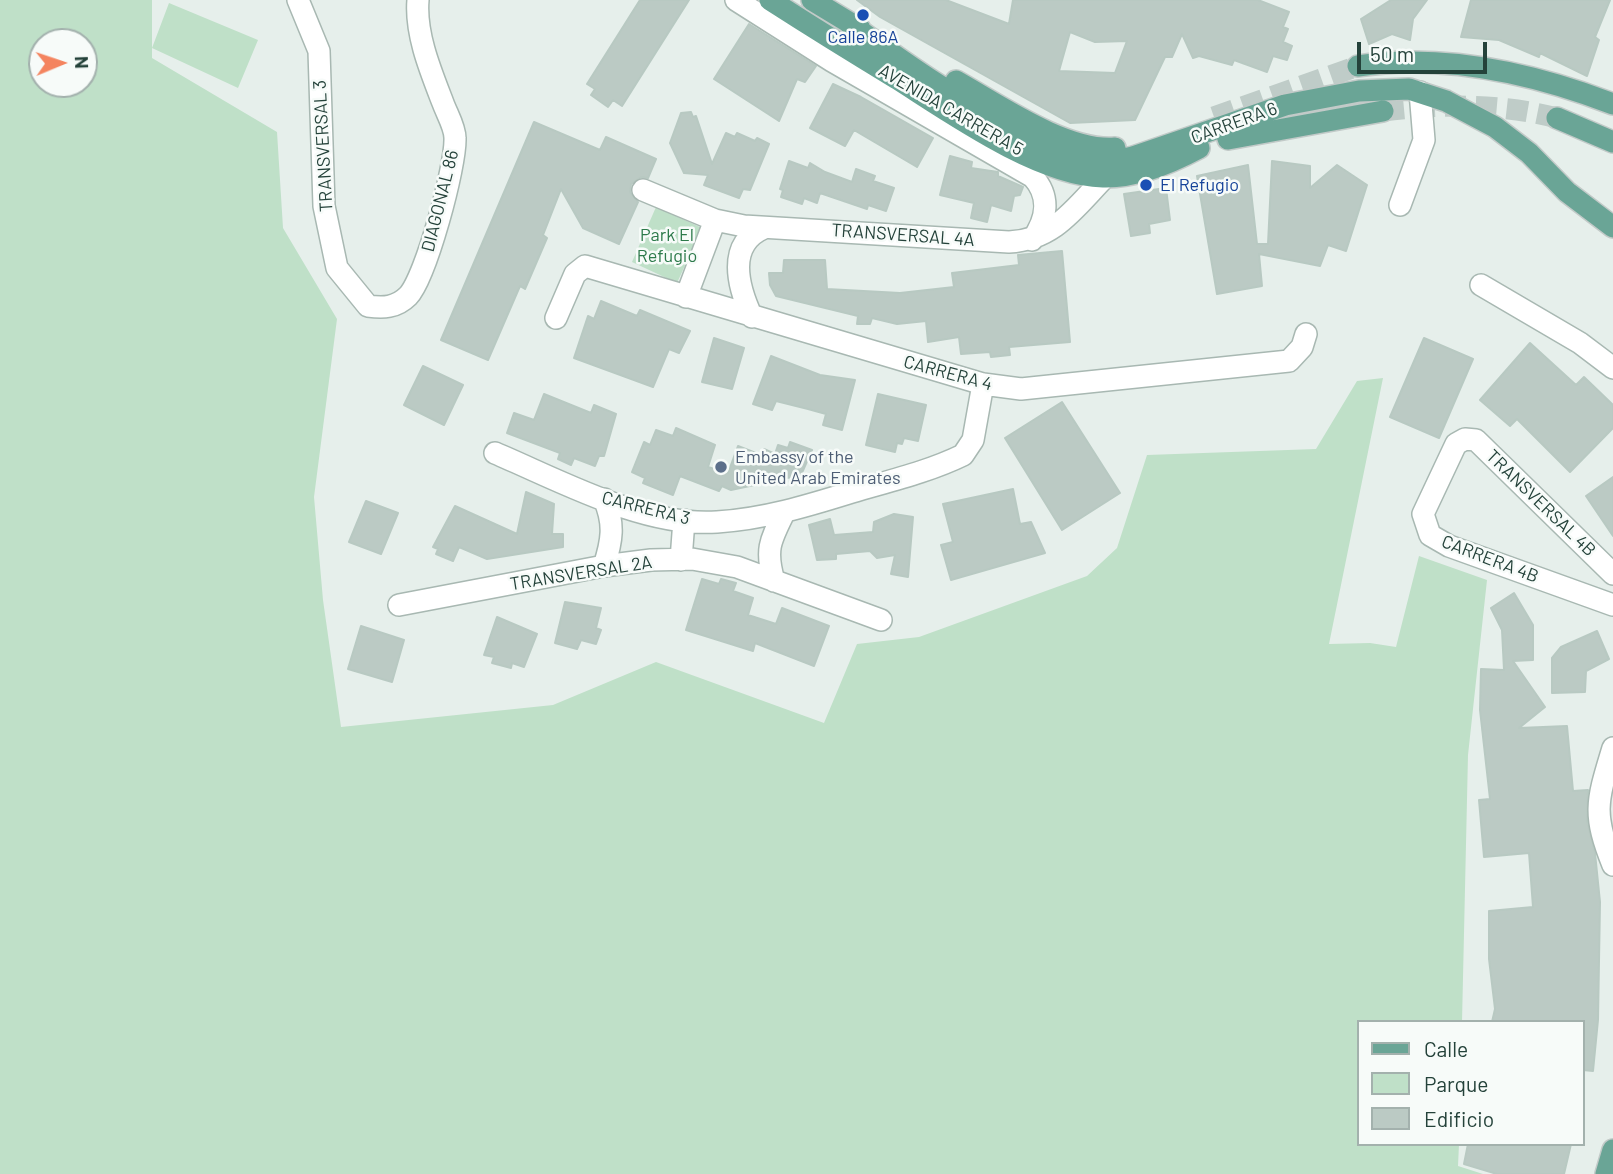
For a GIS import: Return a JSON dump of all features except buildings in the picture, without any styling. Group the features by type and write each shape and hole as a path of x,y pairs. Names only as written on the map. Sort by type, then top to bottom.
{"main road":[{"name":"AVENIDA CARRERA 5","path":"770,0 951,113 1017,149 1052,167 1105,177"},
{"name":"AVENIDA CARRERA 5","path":"812,0 849,23 1051,133 1075,142 1111,149 1134,145 1214,117"},
{"name":"CARRERA 6","path":"849,23 932,82 983,113 1040,144 1085,160 1117,161 1133,157 1285,104 1359,91 1396,88 1420,92 1471,113 1513,140 1567,192 1613,227"},
{"path":"1358,66 1413,61 1478,67 1552,83 1613,104"},
{"path":"1105,177 1135,173 1248,133 1382,111"},
{"path":"1196,150 1259,115"},
{"path":"1557,118 1613,142"},
{"path":"1606,1174 1613,1150"}],"street":[{"name":"TRANSVERSAL 3","path":"299,0 319,51 324,206 337,268 368,306 387,309"},
{"name":"DIAGONAL 86","path":"387,309 408,296 426,262 450,173 456,136 429,68 417,11 418,0"},
{"path":"736,0 832,61 1032,177 1042,187 1046,211 1032,240"},
{"path":"1400,205 1424,140 1420,92"},
{"name":"TRANSVERSAL 4A","path":"643,190 715,220 764,228 1009,242 1032,240 1064,220 1105,177"},
{"path":"685,297 715,220"},
{"path":"752,317 738,282 738,267 741,252 751,233 764,228"},
{"name":"CARRERA 4","path":"556,318 575,274 585,265 983,384 1021,389 1289,361 1302,347 1306,334"},
{"path":"1481,285 1570,337 1613,368"},
{"name":"CARRERA 3","path":"495,453 604,499 684,520 715,522 784,513 963,455 973,440 983,384"},
{"name":"TRANSVERSAL 4B","path":"1465,439 1476,440 1613,574"},
{"name":"CARRERA 4B","path":"1465,439 1456,444 1423,514 1430,535 1449,546 1613,605"},
{"path":"604,499 613,519 611,545 604,566"},
{"path":"774,581 768,559 769,544 784,513"},
{"path":"681,560 684,520"},
{"name":"TRANSVERSAL 2A","path":"399,605 604,566 681,560 718,562 881,620"},
{"path":"1613,748 1597,813 1599,828 1613,865"}],"green space":[{"path":"0,0 152,0 152,58 277,132 283,228 337,319 314,497 323,600 341,727 553,705 656,662 824,723 857,644 919,637 1087,576 1117,548 1147,455 1316,449 1357,381 1383,378 1329,644 1370,643 1396,647 1419,556 1487,580 1468,755 1462,1020 1358,1020 1358,1146 1459,1146 1458,1166 1483,1174 0,1174"},
{"path":"169,3 258,40 238,88 152,48"},
{"name":"Park El Refugio","path":"656,207 702,228 677,283 632,262"}],"tunnel":[{"path":"1214,117 1358,66"},
{"path":"1383,111 1470,106 1557,118"}],"place":[{"name":"Calle 86A","path":"863,15"},
{"name":"El Refugio","path":"1146,185"},
{"name":"Embassy of the United Arab Emirates","path":"721,467"}]}
